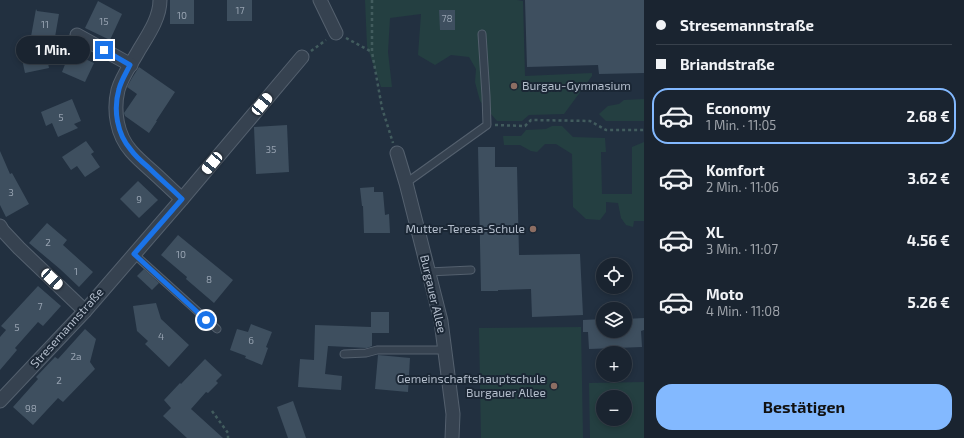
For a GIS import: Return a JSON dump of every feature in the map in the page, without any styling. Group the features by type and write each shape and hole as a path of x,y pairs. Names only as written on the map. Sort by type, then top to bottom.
{"street":[{"path":"160,0 158,14 153,25 122,80 117,99 116,114 118,126 130,150 182,199"},
{"path":"320,0 336,33"},
{"path":"77,35 130,65"},
{"name":"Stresemannstraße","path":"0,401 85,310 182,199 302,57"},
{"name":"Burgauer Allee","path":"397,153 441,321 453,414 452,438"},
{"path":"0,226 19,248 85,310"}],"lane":[{"path":"406,183 487,125 482,34"},
{"path":"134,254 217,329"},
{"path":"428,272 471,270"},
{"path":"344,354 366,354 377,350 445,350"}],"path":[{"path":"372,0 372,52 382,108 397,153"},
{"path":"302,57 336,33 372,52"},
{"path":"487,125 525,126 531,120 590,121 606,130 644,130"},
{"path":"212,411 228,433 228,438"}],"green space":[{"path":"365,0 523,1 525,76 592,73 592,76 564,114 529,115 522,121 497,121 480,101 475,82 476,69 469,57 451,55 435,65 418,55 421,14 390,18 388,52 392,87 381,87 367,46"},
{"path":"644,99 644,121 606,121 599,114 608,106 619,104 624,100"},
{"path":"552,126 562,126 573,137 605,138 606,152 601,152 602,194 632,194 632,147 644,142 644,221 634,221 633,227 626,225 621,218 618,203 606,202 606,212 600,220 586,219 573,207 572,154 556,144 545,144 537,152 531,151 520,145 504,145 503,136 521,136 526,130 546,129"},
{"path":"581,327 583,438 481,438 479,328"},
{"path":"644,382 644,438 590,438 589,383"}],"building":[{"path":"170,0 194,0 194,24 170,24"},
{"path":"227,0 252,0 252,21 227,21"},
{"path":"525,0 644,0 644,73 599,74 598,65 527,67"},
{"path":"98,1 122,14 110,40 85,28"},
{"path":"36,9 37,11 59,14 55,37 42,35 49,68 25,73 19,45 30,42"},
{"path":"439,10 455,10 455,30 440,30"},
{"path":"70,52 94,63 85,82 62,72"},
{"path":"139,67 175,92 149,133 125,116 124,113 137,94 127,87"},
{"path":"72,99 81,121 74,124 78,128 58,137 52,123 46,126 41,112"},
{"path":"287,125 289,172 256,174 254,127"},
{"path":"86,141 94,152 91,154 100,167 85,177 77,166 71,170 62,157"},
{"path":"478,147 495,147 495,167 517,167 519,255 580,254 583,315 532,317 531,289 481,291"},
{"path":"0,151 10,174 12,173 29,204 6,217 0,205"},
{"path":"138,181 158,200 139,218 120,199"},
{"path":"374,187 374,192 383,192 385,215 389,214 390,233 364,233 363,206 360,188"},
{"path":"47,223 67,240 63,245 93,272 79,287 29,243"},
{"path":"178,235 233,280 214,303 161,255"},
{"path":"144,269 159,283 152,290 137,276"},
{"path":"38,286 61,306 43,326 38,322 15,348 17,350 0,370 0,337 6,330 1,326"},
{"path":"156,303 161,319 189,345 169,367 145,344 148,341 137,331 133,306"},
{"path":"371,312 389,312 389,333 372,333 372,346 367,348 328,346 325,374 342,376 341,390 298,387 300,359 314,360 315,325 371,327"},
{"path":"644,318 644,330 641,331 642,347 596,346 596,349 589,349 588,332 583,332 583,320 596,319 596,338 632,338 632,319"},
{"path":"251,324 272,332 266,347 268,348 262,365 245,358 246,356 230,350 237,329 248,332"},
{"path":"85,329 96,339 90,362 95,369 63,402 58,398 33,425 13,407 38,379 36,377 55,357 58,359"},
{"path":"378,355 410,358 408,392 375,389"},
{"path":"205,359 222,375 216,381 218,383 208,393 206,392 191,409 223,438 187,438 163,416 171,408 164,400"},
{"path":"293,401 306,438 288,438 277,407"}],"place":[{"name":"Burgau-Gymnasium","path":"514,86"},
{"name":"Mutter-Teresa-Schule","path":"533,229"},
{"name":"Gemeinschaftshauptschule Burgauer Allee","path":"554,386"}],"route":[{"path":"104,50 130,65 122,80 117,99 116,114 118,126 124,140 130,150 182,199 134,254 206,320"}]}
